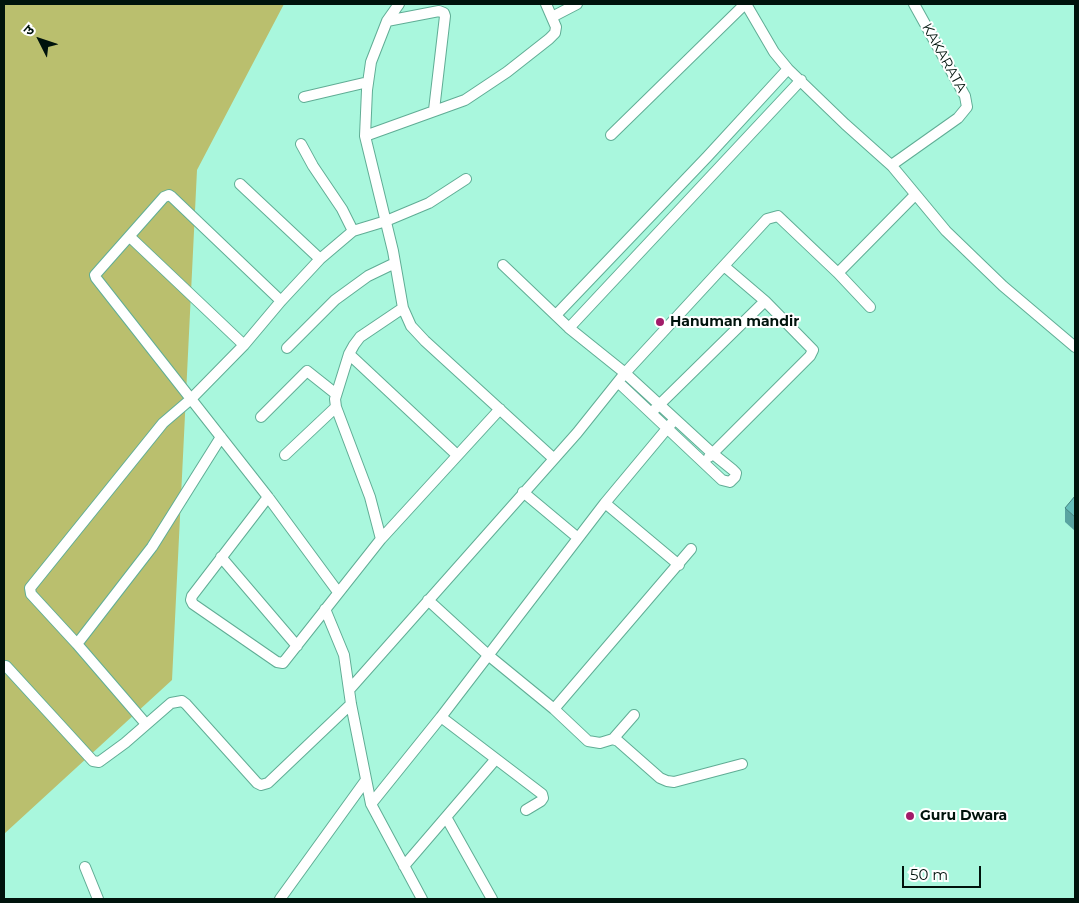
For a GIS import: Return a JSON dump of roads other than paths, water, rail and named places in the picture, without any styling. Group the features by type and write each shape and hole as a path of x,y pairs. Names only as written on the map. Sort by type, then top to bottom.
{"street":[{"path":"399,4 387,21 371,62 365,136 386,221 402,308 411,326 425,341 554,458"},
{"path":"365,136 468,98 507,72 555,33 556,27 546,4"},
{"path":"552,17 577,4"},
{"path":"611,135 745,4 774,52 788,68 845,124 892,166 946,231 1003,286 1075,347"},
{"name":"KAKARATA","path":"892,166 958,118 967,107 965,96 914,4"},
{"path":"387,21 442,7 445,16 434,110"},
{"path":"556,315 707,157 788,68"},
{"path":"569,328 801,80"},
{"path":"304,96 368,82"},
{"path":"301,144 353,230"},
{"path":"146,724 31,594 30,588 163,423 191,399 244,345 281,301 320,260 353,230 386,221 429,203 466,179"},
{"path":"240,184 320,260"},
{"path":"281,301 169,195 164,197 96,273 96,278 268,497 338,592"},
{"path":"838,274 915,195"},
{"path":"349,690 576,433 625,374 767,219 778,216 870,307"},
{"path":"130,237 244,345"},
{"path":"287,348 335,300 368,276 395,263"},
{"path":"502,265 569,328 625,374 733,470 736,473 735,477 730,482 726,482 666,429 618,382"},
{"path":"703,463 813,353 811,346 765,301 724,266"},
{"path":"650,413 765,301"},
{"path":"381,539 370,497 336,406 336,394 349,354 360,337 402,308"},
{"path":"349,354 458,455"},
{"path":"262,417 307,371 336,394"},
{"path":"285,455 336,406"},
{"path":"268,497 221,557 191,600 193,604 277,662 283,663 381,539 500,409"},
{"path":"371,804 441,717 605,503 675,418"},
{"path":"77,644 137,568 221,437"},
{"path":"523,492 578,538"},
{"path":"605,503 679,565"},
{"path":"554,709 691,550"},
{"path":"221,557 297,646"},
{"path":"428,600 488,655 554,709 588,741 600,743 614,739 634,715"},
{"path":"325,609 344,655 351,704 371,804 422,899"},
{"path":"6,666 92,761 96,763 125,743 171,704 182,701 261,786 268,783 351,704"},
{"path":"441,717 544,796 541,801 526,810"},
{"path":"614,739 660,778 667,781 674,782 742,764"},
{"path":"404,866 495,760"},
{"path":"280,899 366,780"},
{"path":"446,817 492,899"},
{"path":"85,867 98,899"}],"place":[{"name":"Hanuman mandir","path":"660,322"},
{"name":"Guru Dwara","path":"910,816"}]}
